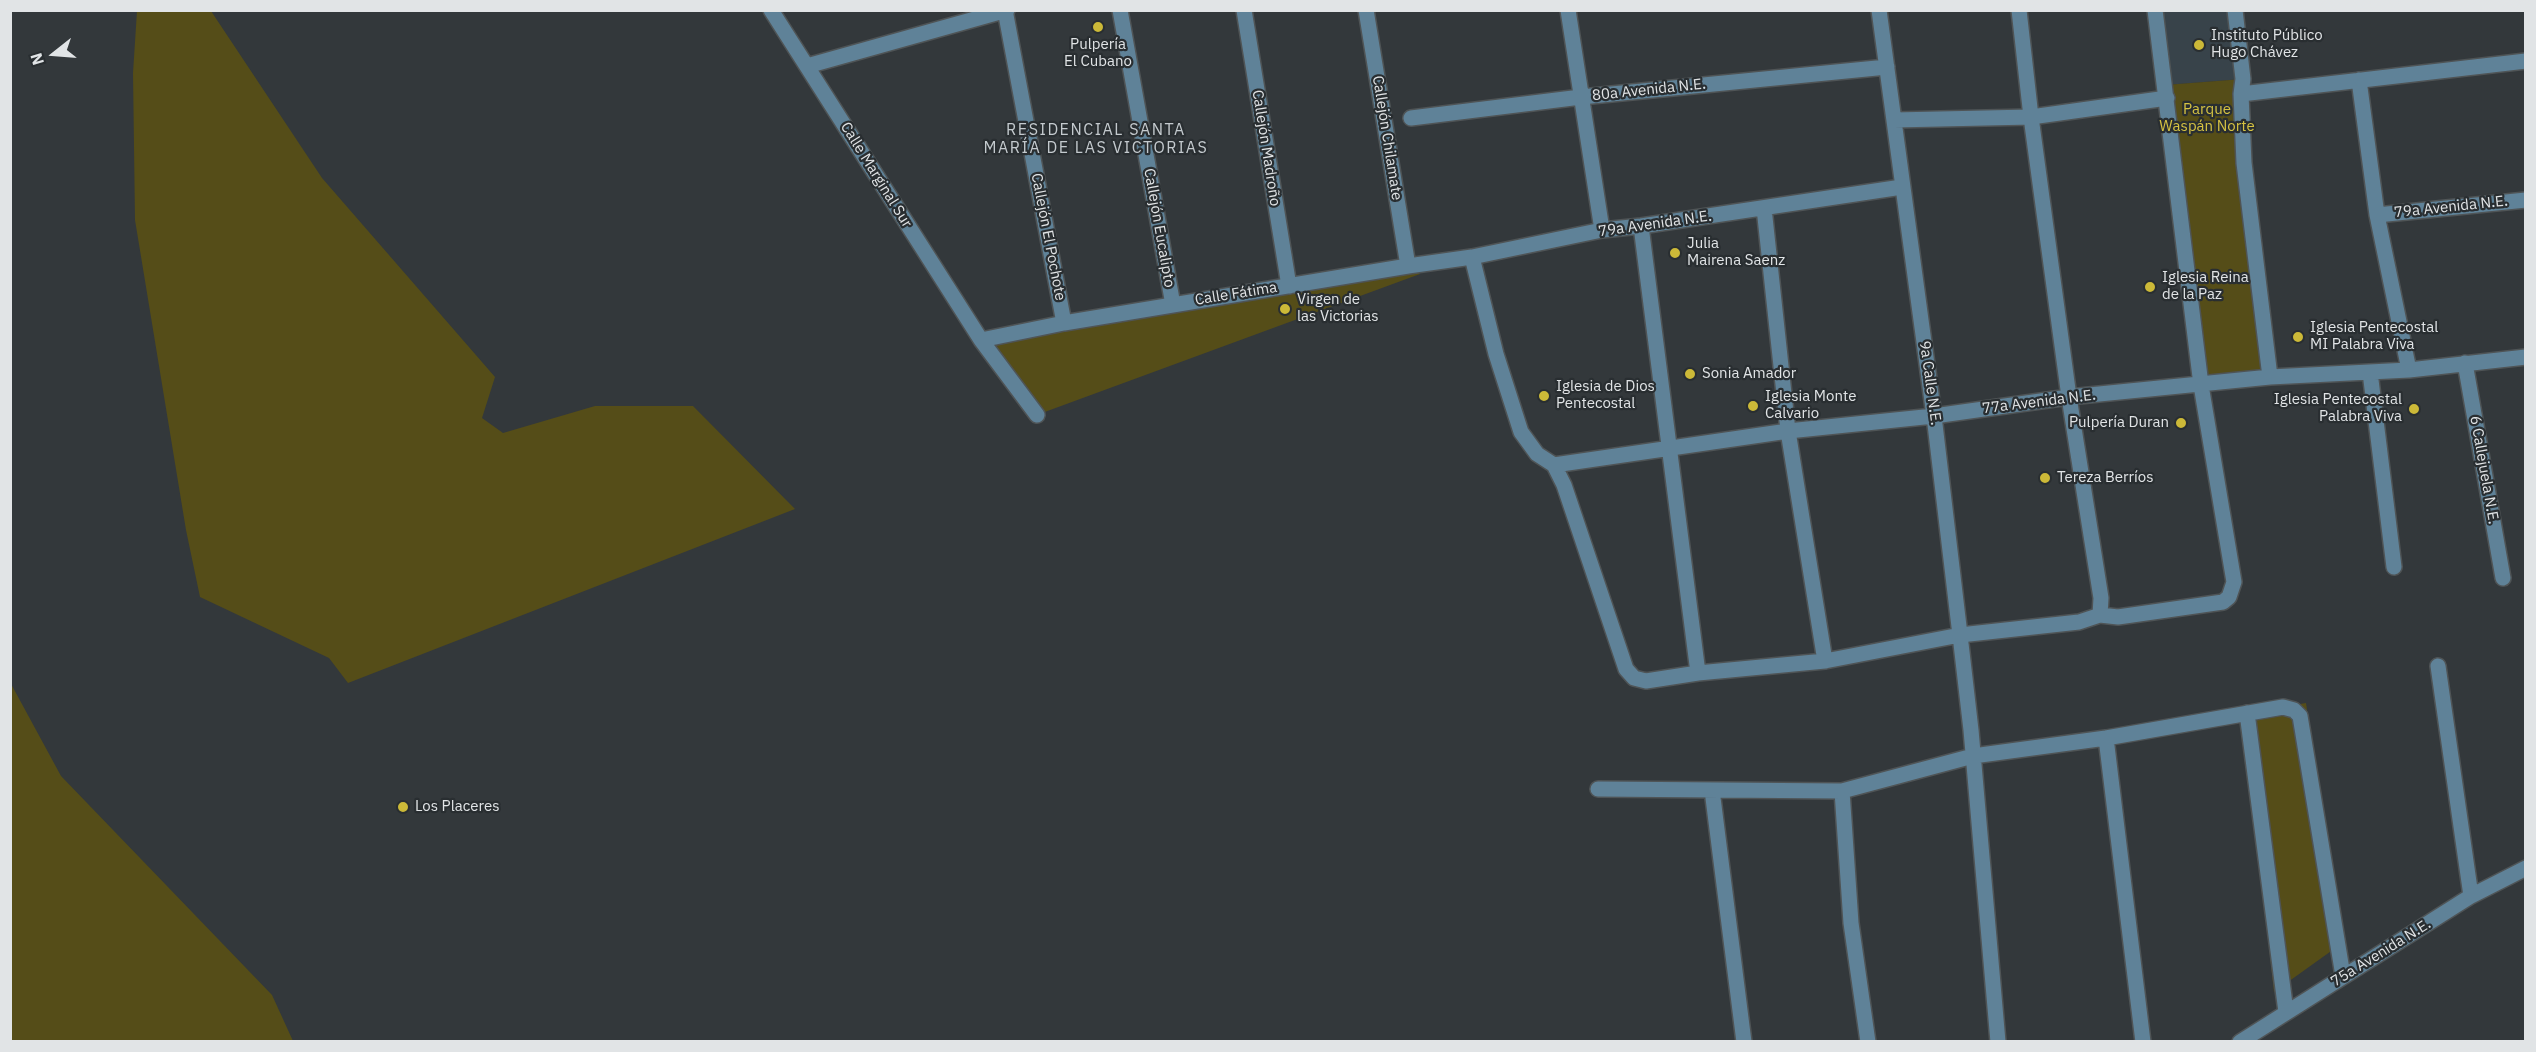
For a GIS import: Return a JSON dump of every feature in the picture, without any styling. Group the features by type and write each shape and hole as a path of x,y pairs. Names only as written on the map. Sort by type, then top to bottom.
{"street":[{"name":"Calle Marginal Sur","path":"771,10 981,340 1037,415"},
{"name":"Callejón Eucalipto","path":"1120,10 1173,305"},
{"name":"Callejón Madroño","path":"1244,10 1289,285"},
{"name":"Callejón Chilamate","path":"1366,10 1408,266"},
{"path":"1568,10 1602,230"},
{"name":"9a Calle N.E.","path":"1879,10 1934,417 1971,730 1998,1041"},
{"path":"2019,10 2031,117 2069,397 2101,598 2100,615"},
{"path":"1472,257 1496,354 1521,432 1537,454 1554,465 1564,485 1626,669 1634,678 1647,681 1698,673 1825,661 1960,635 2079,622 2100,615 2118,617 2223,602 2229,597 2234,582 2201,385 2155,10"},
{"path":"2235,10 2243,79 2241,94 2244,163 2270,378"},
{"path":"807,66 1006,11"},
{"name":"Callejón El Pochote","path":"1006,11 1065,323"},
{"path":"2241,94 2526,62"},
{"name":"80a Avenida N.E.","path":"1411,118 1581,97 1887,67"},
{"path":"2359,80 2377,215 2409,370"},
{"path":"1894,120 2031,117 2167,98"},
{"name":"79a Avenida N.E.","path":"1408,266 1472,257 1602,230 1902,187"},
{"name":"79a Avenida N.E.","path":"2377,215 2526,200"},
{"path":"1764,208 1788,431 1825,661"},
{"path":"1641,226 1698,673"},
{"name":"Calle Fátima","path":"981,340 1065,323 1408,266"},
{"name":"77a Avenida N.E.","path":"1554,465 1670,450 1788,431 1934,417 2069,397 2270,378 2409,370 2526,357"},
{"name":"6 Callejuela N.E.","path":"2465,363 2503,578"},
{"path":"2370,372 2394,567"},
{"path":"2438,666 2471,896"},
{"path":"1598,789 1842,791 1973,756 2106,738 2283,707 2294,710 2300,716 2343,976"},
{"path":"2247,713 2286,1012"},
{"path":"2106,738 2142,1041"},
{"path":"1712,790 1744,1041"},
{"path":"1842,791 1851,922 1868,1041"},
{"name":"75a Avenida N.E.","path":"2240,1041 2471,896 2526,868"}],"shaded area":[{"name":"Instituto Público Hugo Chávez","path":"2156,11 2233,11 2243,79 2165,85"}],"green space":[{"path":"137,11 211,11 322,178 495,377 482,418 503,433 595,406 693,406 795,509 348,683 329,658 200,597 186,530 135,220 133,73"},
{"name":"Parque Waspán Norte","path":"2243,79 2270,377 2207,385 2165,85"},
{"path":"1412,265 1420,274 1042,413 988,339"},
{"path":"10,682 61,776 272,995 293,1041 11,1041"},
{"path":"2306,703 2341,944 2274,992 2243,714"}],"place":[{"name":"Pulpería El Cubano","path":"1098,27"},
{"name":"Instituto Público Hugo Chávez","path":"2199,45"},
{"name":"Julia Mairena Saenz","path":"1675,253"},
{"name":"Iglesia Reina de la Paz","path":"2150,287"},
{"name":"Virgen de las Victorias","path":"1285,309"},
{"name":"Iglesia Pentecostal MI Palabra Viva","path":"2298,337"},
{"name":"Sonia Amador","path":"1690,374"},
{"name":"Iglesia de Dios Pentecostal","path":"1544,396"},
{"name":"Iglesia Monte Calvario","path":"1753,406"},
{"name":"Iglesia Pentecostal Palabra Viva","path":"2414,409"},
{"name":"Pulpería Duran","path":"2181,423"},
{"name":"Tereza Berríos","path":"2045,478"},
{"name":"Los Placeres","path":"403,807"}],"district":[{"name":"RESIDENCIAL SANTA MARÍA DE LAS VICTORIAS","path":"1096,139"}]}
